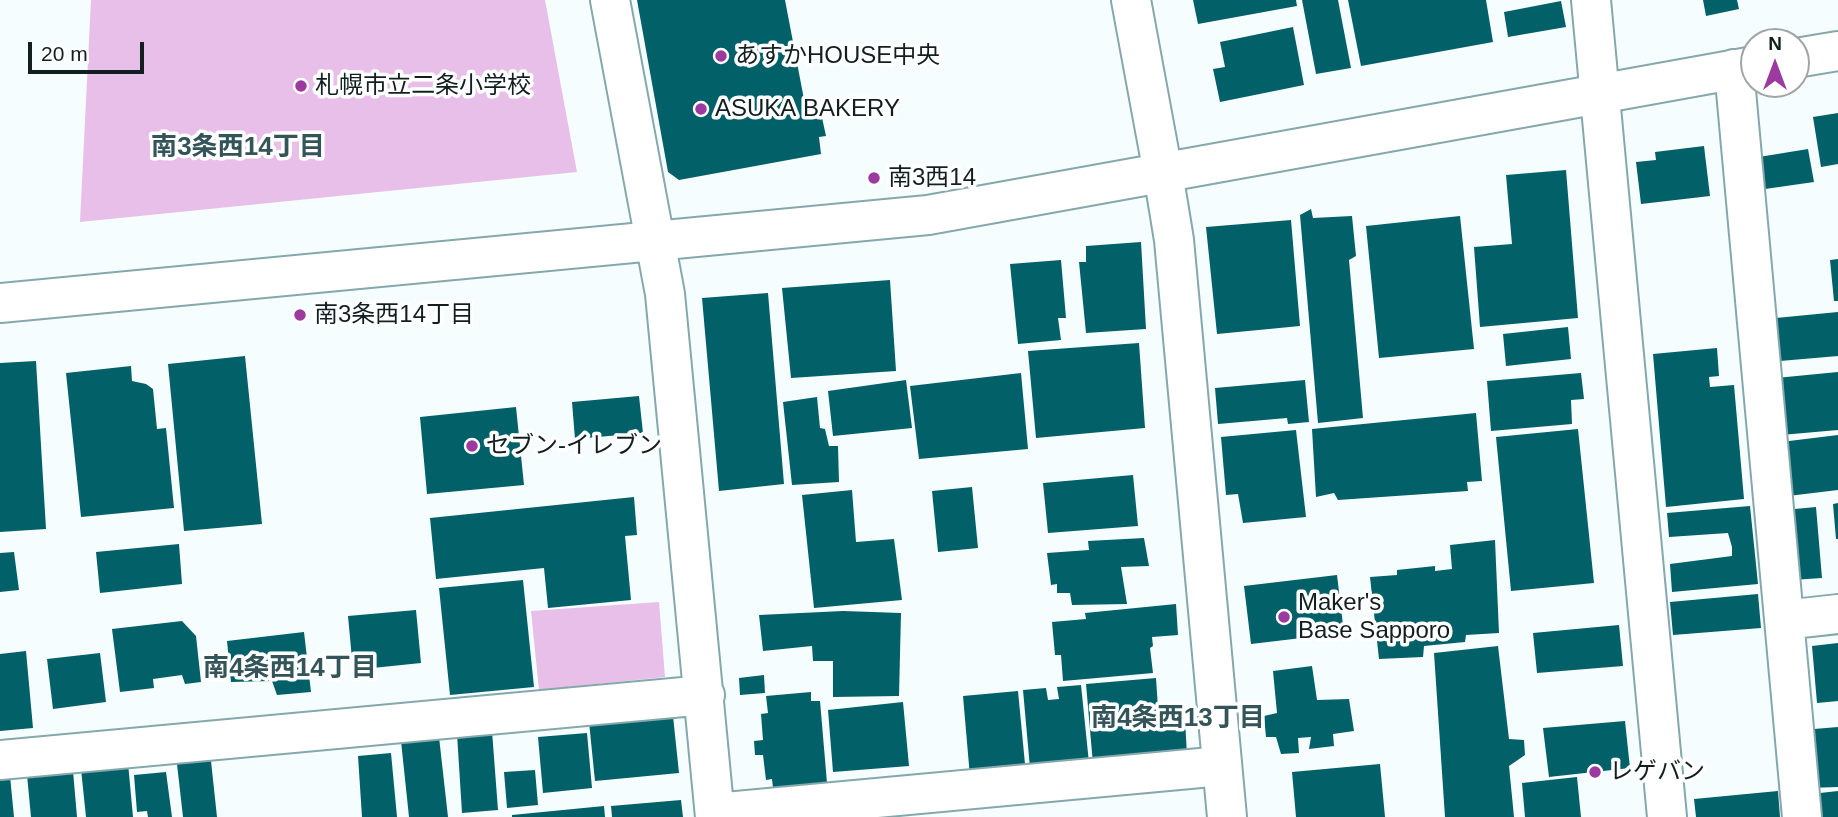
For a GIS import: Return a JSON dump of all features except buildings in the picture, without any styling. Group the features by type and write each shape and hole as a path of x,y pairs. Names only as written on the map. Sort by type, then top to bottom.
{"street":[{"path":"610,0 665,294 715,815 1222,766"},
{"path":"1131,0 1175,254 1227,817"},
{"path":"1591,0 1667,817"},
{"path":"1810,56 1838,51"},
{"path":"0,303 928,215 1740,69"},
{"path":"1746,98 1784,620 1802,817"},
{"path":"1784,620 1838,614"},
{"path":"0,760 705,695"}],"shaded area":[{"name":"札幌市立二条小学校","path":"91,0 545,0 577,172 80,222"},
{"path":"659,602 665,677 539,690 531,611"}],"place":[{"name":"あすかHOUSE中央","path":"721,56"},
{"name":"札幌市立二条小学校","path":"301,86"},
{"name":"ASUKA BAKERY","path":"701,109"},
{"name":"南3西14","path":"874,178"},
{"name":"南3条西14丁目","path":"300,315"},
{"name":"セブン-イレブン","path":"472,446"},
{"name":"Maker's Base Sapporo","path":"1284,617"},
{"name":"レゲバン","path":"1595,772"}],"district":[{"name":"南3条西14丁目","path":"238,148"},
{"name":"南4条西14丁目","path":"290,669"},
{"name":"南4条西13丁目","path":"1178,719"}]}
